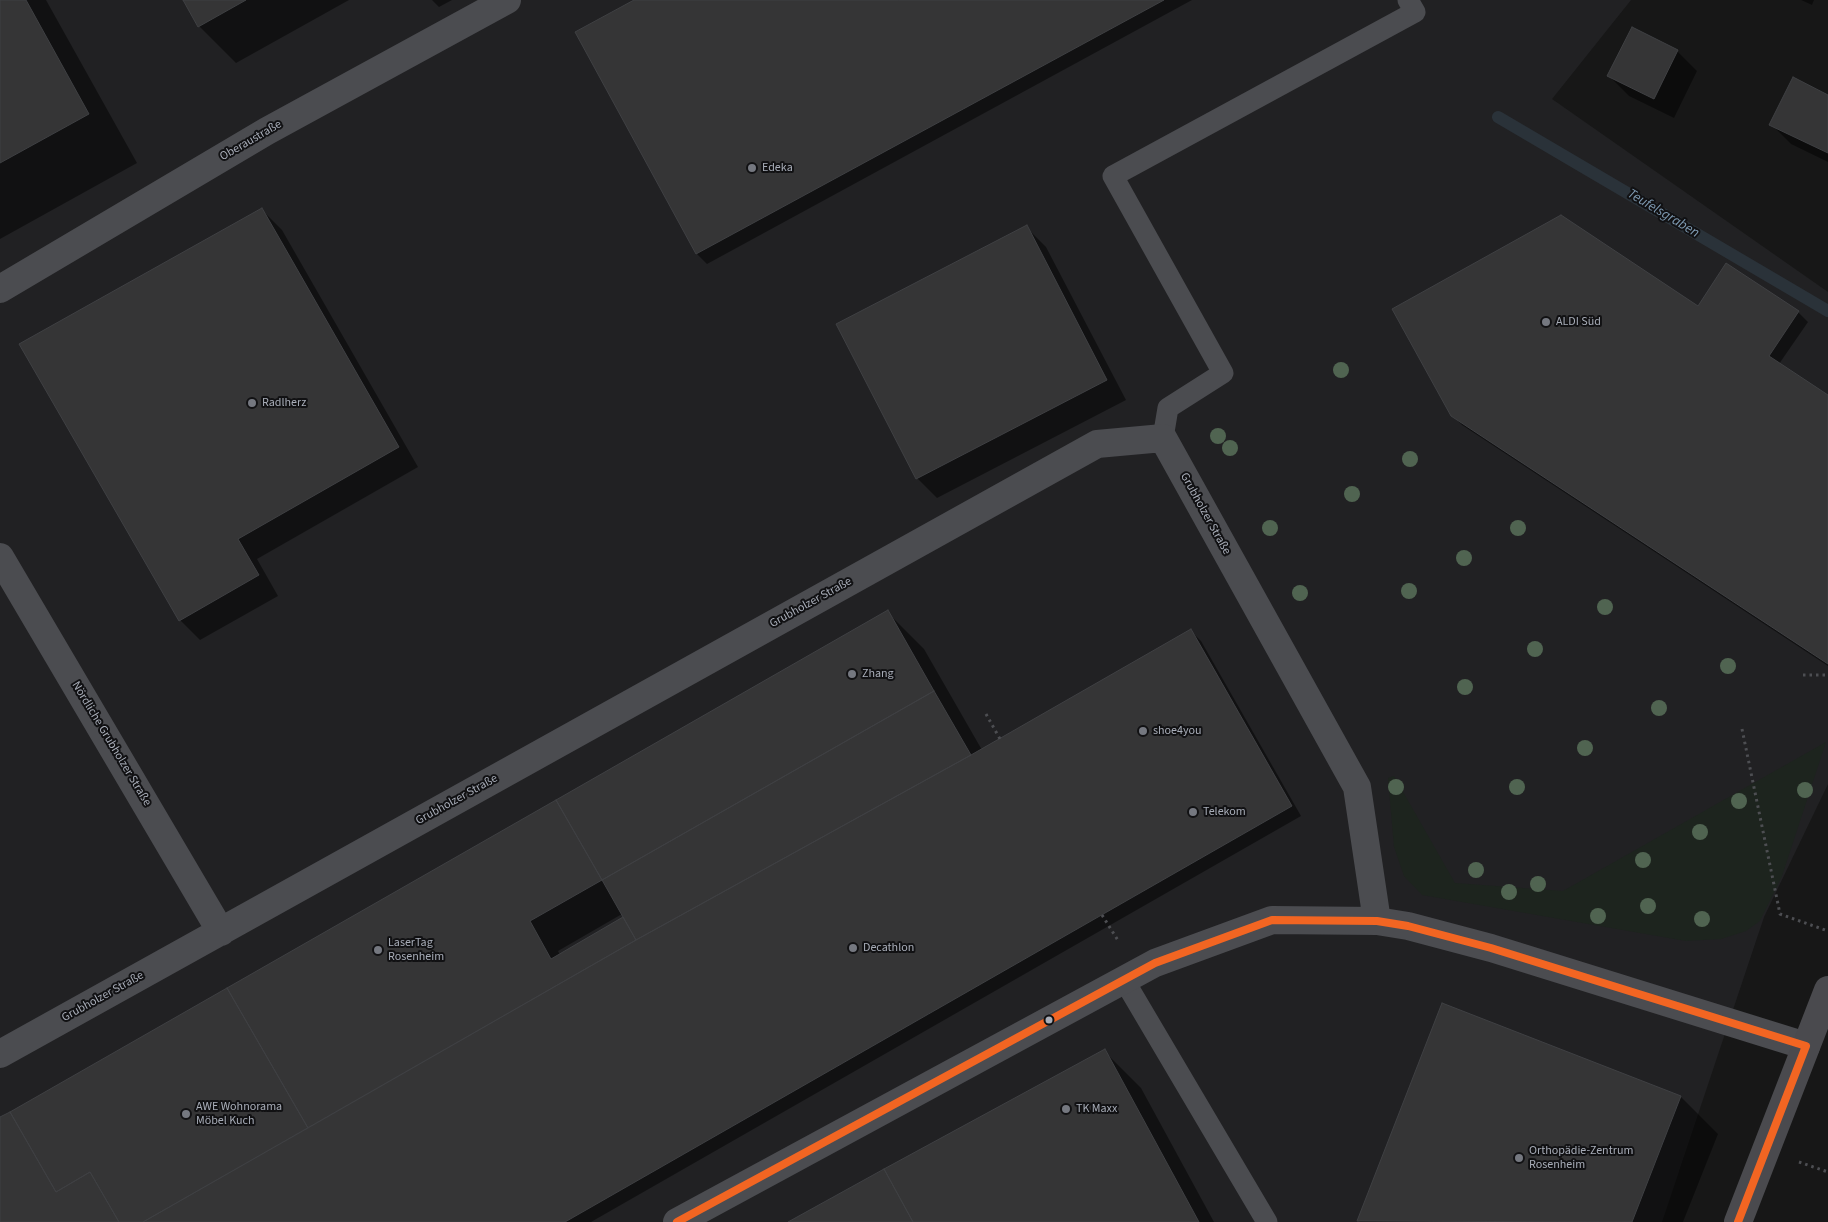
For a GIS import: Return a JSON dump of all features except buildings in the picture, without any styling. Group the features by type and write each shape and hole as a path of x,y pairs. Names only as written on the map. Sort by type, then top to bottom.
{"main road":[{"path":"1738,1222 1828,990"}],"street":[{"name":"Oberaustraße","path":"0,289 267,131 507,0"},
{"name":"Grubholzer Straße","path":"0,1054 1097,444 1163,438 1358,787 1377,921"},
{"name":"Nördliche Grubholzer Straße","path":"0,557 221,932"},
{"path":"677,1222 1155,963 1272,920 1377,921 1408,926 1491,948 1806,1046"}],"lane":[{"path":"1163,438 1168,408 1223,373 1113,176 1415,12 1408,0"},
{"path":"1124,980 1267,1222"}],"path":[{"path":"1803,675 1828,676"},
{"path":"986,714 1000,738"},
{"path":"1742,729 1780,914 1828,932"}],"shaded area":[{"path":"0,0 1631,0 1552,99 1828,292 1828,784 1764,917 1662,1222 0,1222"},
{"path":"1826,742 1782,876 1760,921 1746,931 1721,939 1686,941 1422,895 1404,876 1394,847 1388,778 1394,776 1455,883 1563,891"}],"waterway":[{"name":"Teufelsgraben","path":"1498,117 1828,311"}],"transit line":[{"path":"677,1222 1155,963 1272,920 1377,921 1408,926 1491,948 1806,1046 1738,1222"}],"place":[{"name":"Edeka","path":"752,168"},
{"name":"ALDI Süd","path":"1546,322"},
{"name":"Radlherz","path":"252,403"},
{"name":"Zhang","path":"852,674"},
{"name":"shoe4you","path":"1143,731"},
{"name":"Telekom","path":"1193,812"},
{"name":"Decathlon","path":"853,948"},
{"name":"LaserTag Rosenheim","path":"378,950"},
{"name":"TK Maxx","path":"1066,1109"},
{"name":"AWE Wohnorama Möbel Kuch","path":"186,1114"},
{"name":"Orthopädie-Zentrum Rosenheim","path":"1519,1158"}]}
